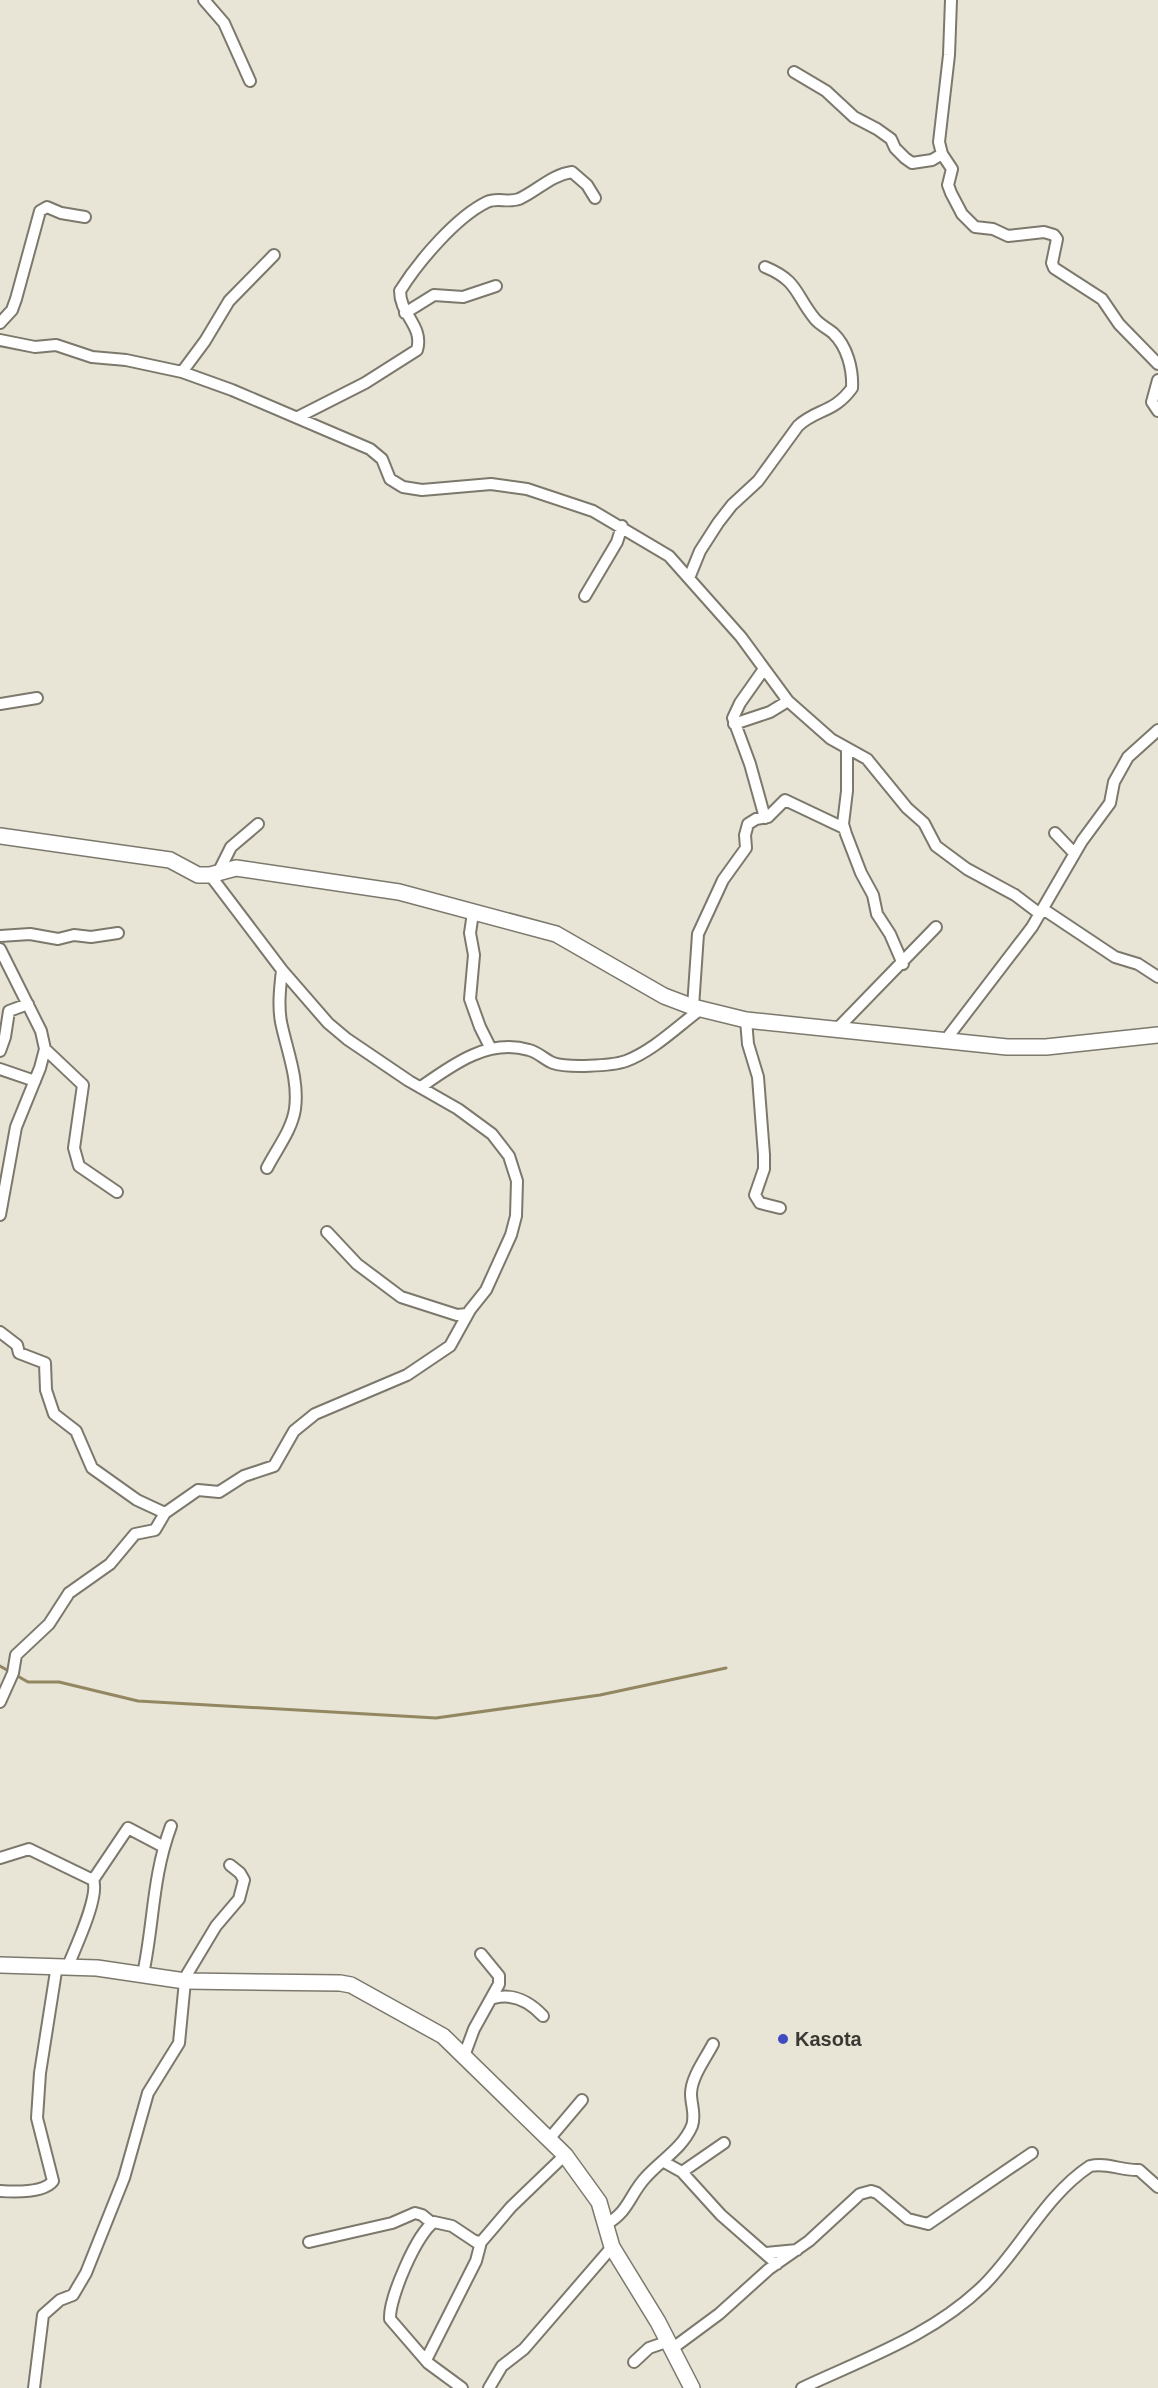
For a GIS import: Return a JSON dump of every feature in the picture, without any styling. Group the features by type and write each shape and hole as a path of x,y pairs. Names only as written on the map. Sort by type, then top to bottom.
{"street":[{"path":"204,0 225,23 250,81"},
{"path":"951,0 949,55 939,126 942,154 952,169 948,185 951,193 968,222 975,227 993,229 1008,236 1019,237 1044,232 1054,235 1057,239 1052,263 1054,268 1102,299 1119,324 1158,364"},
{"path":"794,72 826,91 854,117 891,139 895,148 912,163 933,160 942,154"},
{"path":"298,417 365,383 417,350 419,334 400,302 400,291 454,226 485,202 518,199 557,177 572,172 587,185 595,198"},
{"path":"0,323 12,310 16,299 40,211 46,207 67,215 85,217"},
{"path":"182,372 205,341 229,301 274,255"},
{"path":"689,578 700,551 718,524 732,505 758,481 798,426 837,405 852,388 848,358 840,340 814,318 801,293 790,282 777,272 765,267"},
{"path":"405,312 434,295 456,298 496,286"},
{"path":"0,340 35,347 56,345 92,357 126,360 182,372 298,417 376,453 382,459 390,479 403,487 422,490 491,484 527,489 594,511 669,556 788,701 831,739 867,759 907,808 924,824 936,846 967,869 1015,895 1115,957 1138,964 1158,977"},
{"path":"1158,380 1152,402 1158,411"},
{"path":"585,596 617,542 621,526"},
{"path":"764,669 740,703 733,718 750,764 765,818"},
{"path":"0,704 37,698"},
{"path":"734,724 770,712 788,701"},
{"path":"944,1041 1042,912 1074,853 1110,803 1114,782 1124,764 1138,746 1158,730"},
{"path":"847,748 844,828 858,866 873,895 877,914 890,934 903,964"},
{"path":"697,1008 698,934 723,880 746,848 745,835 748,824 756,819 765,818 785,800 844,828"},
{"path":"215,873 231,848 258,824"},
{"path":"1055,833 1074,853"},
{"path":"0,836 170,860 198,875 236,868 399,892 556,934 664,996 697,1008 746,1020 944,1041 1046,1047 1158,1035"},
{"path":"0,1702 13,1673 16,1655 49,1624 69,1593 110,1564 135,1534 154,1530 165,1513 198,1490 219,1492 244,1476 274,1466 294,1431 315,1414 407,1376 450,1346 467,1314 486,1290 511,1235 516,1216 517,1181 509,1156 492,1134 458,1108 421,1087 341,1034 282,970 215,873"},
{"path":"473,913 470,933 474,955 470,999 491,1050"},
{"path":"837,1029 903,964 936,927"},
{"path":"0,936 30,934 58,939 74,935 91,937 118,933"},
{"path":"0,949 41,1031 45,1049 35,1082 16,1127 3,1180 0,1215"},
{"path":"267,1168 291,1123 295,1109 296,1083 281,1021 279,999 282,970"},
{"path":"0,1051 5,1037 9,1011 28,1004"},
{"path":"421,1087 460,1059 510,1047 529,1050 556,1064 604,1065 624,1061 639,1054 697,1008"},
{"path":"746,1020 748,1044 758,1077 764,1155 764,1169 755,1195 760,1203 780,1208"},
{"path":"45,1049 83,1084 74,1148 79,1166 117,1192"},
{"path":"0,1069 35,1082"},
{"path":"327,1232 357,1264 401,1297 458,1315 467,1314"},
{"path":"0,1332 17,1345 19,1353 45,1363 46,1390 54,1414 76,1431 92,1468 137,1500 165,1513"},
{"path":"143,1974 155,1881 171,1826"},
{"path":"93,1880 128,1828 164,1847"},
{"path":"0,1858 29,1849 93,1880 96,1886 63,1966 40,2073 37,2118 53,2181 48,2186 18,2192 0,2192"},
{"path":"34,2388 42,2315 60,2300 73,2295 86,2273 124,2178 148,2093 179,2043 184,1981 216,1926 239,1899 244,1881 240,1873 230,1865"},
{"path":"464,2056 474,2029 498,1990 499,1976 481,1954"},
{"path":"0,1965 63,1966 143,1974 184,1981 325,1981 351,1985 432,2028 464,2056 565,2155 599,2202 612,2247 671,2344 692,2388"},
{"path":"494,1998 506,1997 526,2001 543,2016"},
{"path":"605,2225 619,2217 647,2175 664,2162 691,2128 694,2119 691,2093 693,2083 713,2044"},
{"path":"549,2139 582,2100"},
{"path":"682,2172 724,2143"},
{"path":"634,2362 649,2348 671,2344 719,2314 777,2264 797,2250 860,2194 871,2191 877,2193 909,2219 928,2224 1032,2153"},
{"path":"426,2361 477,2260 481,2242 565,2155"},
{"path":"664,2162 682,2172 721,2215 777,2264"},
{"path":"802,2388 914,2338 938,2323 999,2270 1051,2205 1090,2166 1109,2165 1120,2169 1139,2169 1158,2187"},
{"path":"309,2242 392,2223 415,2213 422,2214 432,2223"},
{"path":"462,2388 426,2361 392,2324 389,2311 415,2245 432,2223 452,2226 472,2240 481,2242"},
{"path":"489,2388 502,2366 524,2349 612,2247"},
{"path":"766,2253 797,2250"}],"waterway":[{"path":"0,1666 28,1682 59,1682 138,1701 436,1718 600,1695 726,1668"}],"place":[{"name":"Kasota","path":"783,2039"}]}
